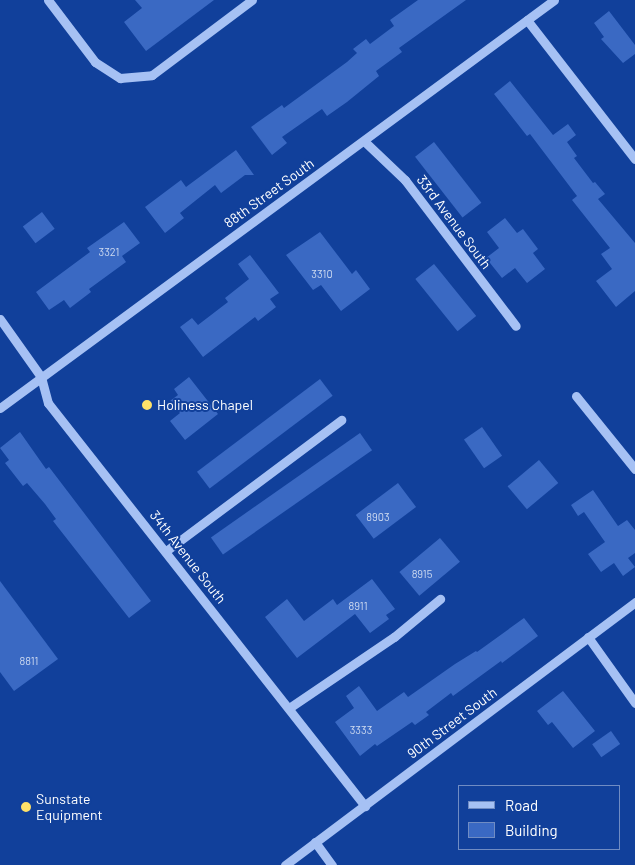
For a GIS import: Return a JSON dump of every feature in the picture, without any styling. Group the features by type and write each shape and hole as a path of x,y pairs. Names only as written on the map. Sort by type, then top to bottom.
{"street":[{"path":"48,0 95,62 120,78 152,75 252,0"},
{"name":"88th Street South","path":"0,408 554,0"},
{"path":"527,20 635,159"},
{"name":"33rd Avenue South","path":"364,141 404,180 516,326"},
{"name":"34th Avenue South","path":"0,320 41,377 48,403 365,806"},
{"path":"576,396 635,469"},
{"path":"166,551 341,420"},
{"path":"289,708 394,637 440,599"},
{"name":"90th Street South","path":"285,865 635,602"},
{"path":"588,637 635,704"},
{"path":"315,842 332,865"}],"building":[{"path":"135,0 214,0 146,51 124,22 142,8"},
{"path":"418,0 466,0 399,48 402,52 376,71 379,76 347,102 327,116 322,109 282,137 287,143 272,155 251,127 282,105 284,108 347,62 357,53 353,49 366,39 370,44 394,26 390,20"},
{"path":"609,11 635,45 635,54 623,63 601,39 604,37 594,23"},
{"path":"510,81 553,135 568,124 576,135 567,142 577,156 574,158 593,183 595,182 605,194 598,199 635,243 635,291 616,307 596,281 612,269 601,254 610,248 572,200 577,196 530,134 527,136 494,94"},
{"path":"434,142 481,203 462,217 415,157"},
{"path":"236,150 254,175 245,175 221,193 215,185 180,213 184,218 165,233 145,207 181,180 186,187"},
{"path":"42,212 55,229 35,243 23,226"},
{"path":"505,218 517,233 523,229 538,249 533,253 545,269 527,283 515,268 502,278 486,258 499,248 487,232"},
{"path":"124,222 140,243 122,256 126,262 89,289 91,292 70,308 64,300 49,310 36,292 90,252 87,248"},
{"path":"320,232 352,274 356,270 370,289 341,311 321,285 313,290 286,255"},
{"path":"250,255 279,293 270,299 276,307 258,321 255,317 203,357 180,327 192,318 198,325 228,302 225,298 249,279 238,264"},
{"path":"434,264 476,316 458,331 415,279"},
{"path":"189,377 218,414 185,440 170,421 180,413 170,401 178,395 174,389"},
{"path":"320,379 333,396 210,488 197,472"},
{"path":"482,427 502,456 484,468 464,440"},
{"path":"20,432 46,469 49,467 151,601 129,618 53,521 56,519 45,504 27,483 23,486 5,463 9,460 0,448"},
{"path":"360,433 372,450 223,555 211,537"},
{"path":"539,460 558,483 527,509 508,486"},
{"path":"398,483 416,507 374,539 356,515"},
{"path":"593,490 618,526 627,520 635,530 635,553 628,558 635,567 623,576 614,563 601,572 588,554 605,542 584,512 578,516 571,505"},
{"path":"440,538 460,562 419,596 399,572"},
{"path":"372,579 395,609 386,615 389,619 370,633 355,614 297,658 265,617 287,599 304,621 333,599 337,605"},
{"path":"0,581 58,659 14,691 0,672"},
{"path":"524,618 538,636 453,696 451,693 426,712 429,715 415,725 412,722 377,746 375,744 360,756 335,722 354,708 346,696 359,686 377,711 404,692 408,697 455,664 477,652"},
{"path":"563,691 595,731 573,748 552,722 548,725 537,711"},
{"path":"611,731 620,744 601,757 592,744"}],"place":[{"name":"Holiness Chapel","path":"147,405"},
{"name":"Sunstate Equipment","path":"26,807"}]}
